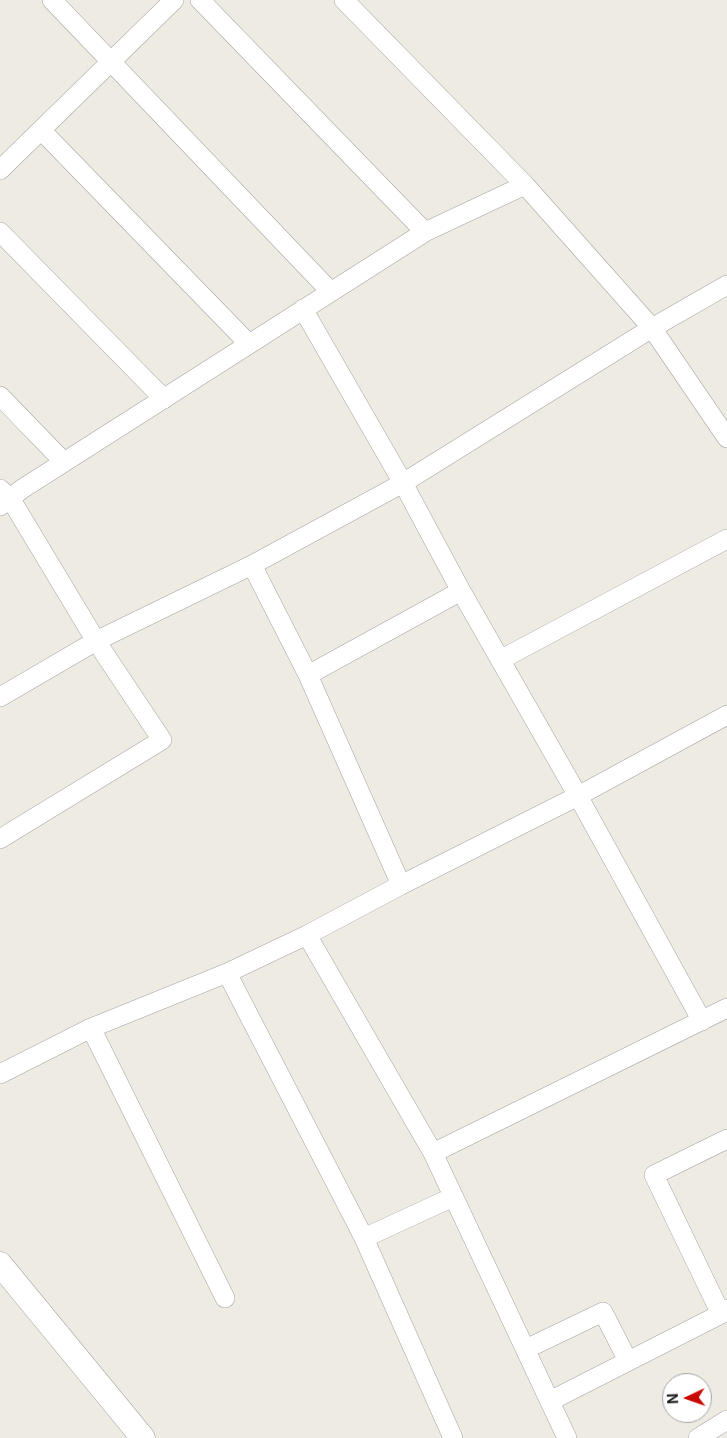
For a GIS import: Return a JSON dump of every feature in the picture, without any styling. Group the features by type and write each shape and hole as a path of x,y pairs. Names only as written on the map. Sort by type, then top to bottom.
{"street":[{"path":"52,0 331,292"},
{"path":"0,170 174,0"},
{"path":"200,0 425,232"},
{"path":"344,0 525,186 652,328 727,438"},
{"path":"41,130 249,344"},
{"path":"0,839 162,740 3,498 164,399 425,232 525,186"},
{"path":"0,232 164,399"},
{"path":"0,697 96,640 252,565 403,483 652,328 727,285"},
{"path":"303,310 403,483 461,591 578,796 702,1021"},
{"path":"0,396 64,462"},
{"path":"500,660 727,538"},
{"path":"252,565 308,675 401,885"},
{"path":"308,675 461,591"},
{"path":"0,1074 92,1028 227,973 307,935 401,885 578,796 727,715"},
{"path":"307,935 433,1153 568,1438"},
{"path":"227,973 364,1238 453,1438"},
{"path":"433,1153 727,1008"},
{"path":"92,1028 225,1298"},
{"path":"550,1401 724,1311 654,1175 727,1139"},
{"path":"364,1238 453,1197"},
{"path":"2,1269 143,1438"},
{"path":"526,1349 603,1312 628,1361"},
{"path":"698,1438 727,1420"}]}
